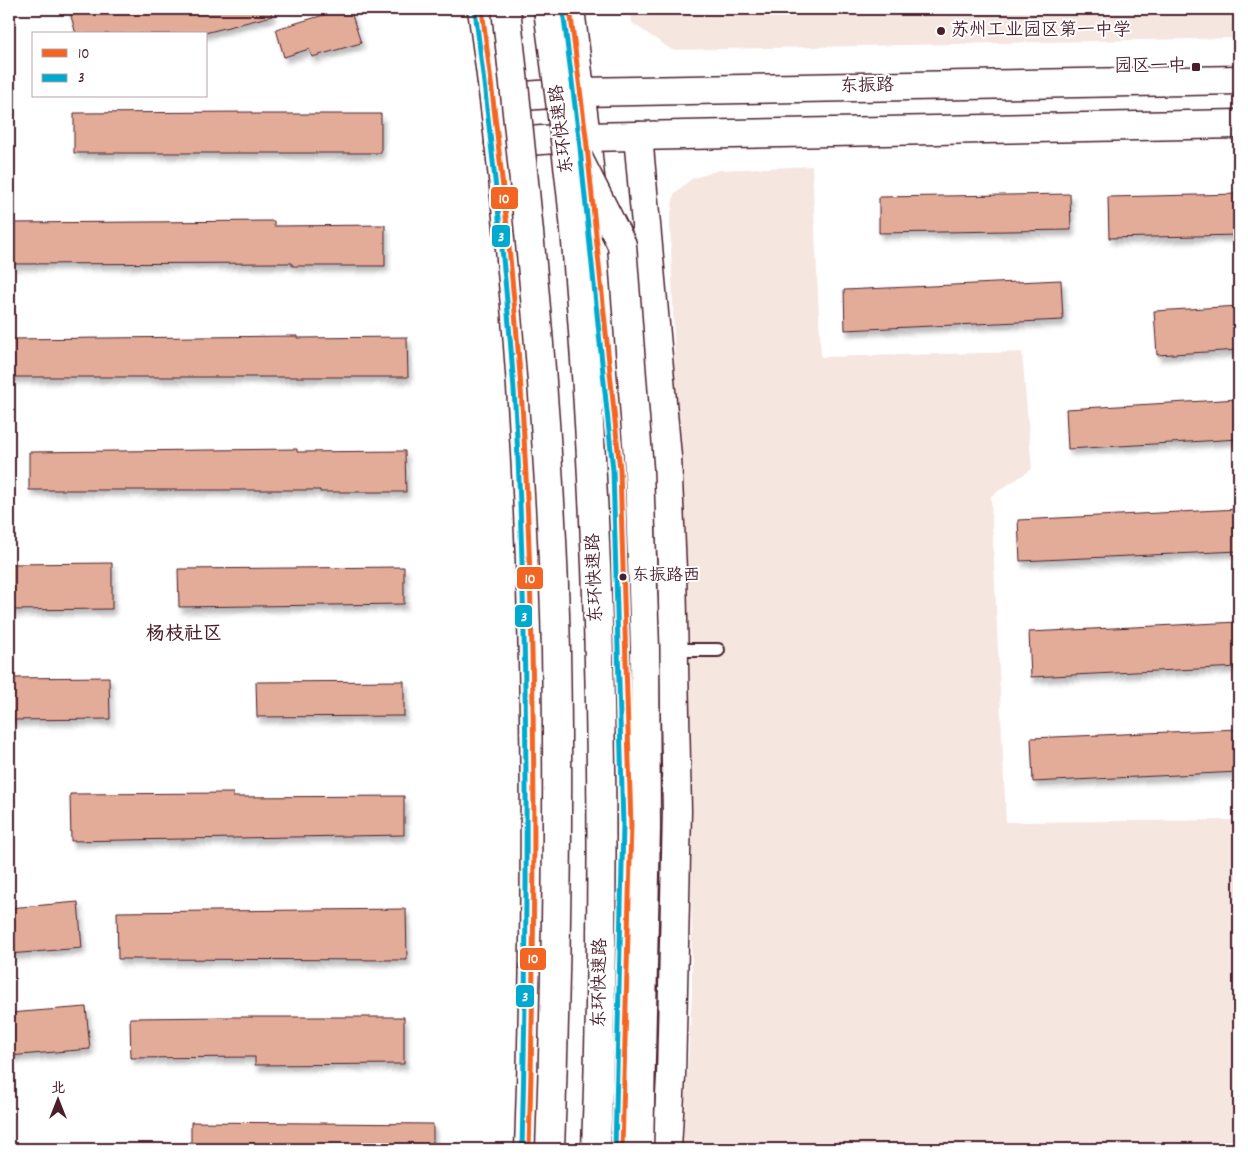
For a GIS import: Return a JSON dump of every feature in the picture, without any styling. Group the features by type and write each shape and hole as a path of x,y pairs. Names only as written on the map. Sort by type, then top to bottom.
{"main road":[{"path":"482,9 494,98 510,257 526,476 534,649 534,979 529,1149"},
{"path":"506,9 532,253 548,475 556,648 557,893 550,1149"},
{"name":"东环快速路","path":"548,9 574,132 578,261 592,474 599,648 602,834 601,1003 596,1149"},
{"path":"570,9 581,92 574,132 620,470 631,826 622,1149"},
{"name":"东振路","path":"494,98 581,92 1239,80"},
{"path":"499,143 574,132 638,136 1239,124"},
{"path":"574,132 622,245 639,470 644,648 646,828 639,1149"},
{"path":"638,136 668,457 674,650 676,810 671,1077 666,1149"},
{"path":"620,470 626,438 638,420 647,411 663,402"},
{"path":"626,639 633,647 641,651 674,650"}],"lane":[{"path":"674,650 718,650"}],"shaded area":[{"name":"苏州工业园区第一中学","path":"630,9 1239,9 1239,38 672,50 632,23"},
{"path":"812,166 821,357 1022,352 1032,469 991,496 1006,822 1239,820 1239,1149 683,1149 692,993 691,834 670,220 674,194 691,179 719,170"}],"building":[{"path":"69,9 271,9 272,16 208,32 75,32"},
{"path":"344,9 350,9 361,43 312,57 309,49 284,57 276,29"},
{"path":"252,112 252,114 381,114 381,153 74,153 74,113"},
{"path":"1070,194 1071,230 879,233 879,197"},
{"path":"1239,194 1239,235 1109,238 1108,197"},
{"path":"274,221 274,226 385,225 385,266 292,266 292,263 9,264 9,223"},
{"path":"1061,280 1063,320 845,330 844,290"},
{"path":"1239,306 1239,350 1157,355 1154,311"},
{"path":"297,336 297,338 407,337 408,377 9,377 9,339"},
{"path":"1239,399 1239,439 1068,449 1066,409"},
{"path":"297,449 297,452 405,451 406,492 320,492 320,490 29,490 29,452"},
{"path":"1239,509 1239,551 1020,561 1018,520"},
{"path":"112,563 112,609 9,610 9,564"},
{"path":"404,567 404,604 179,607 178,569"},
{"path":"1239,622 1239,667 1031,677 1029,632"},
{"path":"109,677 110,719 9,720 9,678"},
{"path":"404,681 404,716 257,717 256,682"},
{"path":"1239,729 1239,772 1033,782 1031,738"},
{"path":"233,793 233,797 404,796 404,835 71,841 70,794"},
{"path":"78,902 82,948 9,954 9,908"},
{"path":"406,909 407,960 118,959 117,912"},
{"path":"86,1007 90,1049 9,1056 9,1013"},
{"path":"404,1017 404,1064 255,1065 255,1057 131,1058 130,1018"},
{"path":"191,1122 433,1124 433,1149 191,1149"}],"transit line":[{"name":"10","path":"482,9 512,276 521,383 528,526 534,793 529,1149"},
{"name":"10","path":"570,9 586,137 620,470 631,825 622,1149"},
{"name":"3","path":"475,10 505,277 514,384 521,527 526,794 522,1149"},
{"name":"3","path":"563,10 579,138 613,470 623,825 615,1149"}],"place":[{"name":"苏州工业园区第一中学","path":"941,31"},
{"name":"园区一中","path":"1196,67"},
{"name":"东振路西","path":"623,577"}],"district":[{"name":"杨枝社区","path":"184,635"}]}
